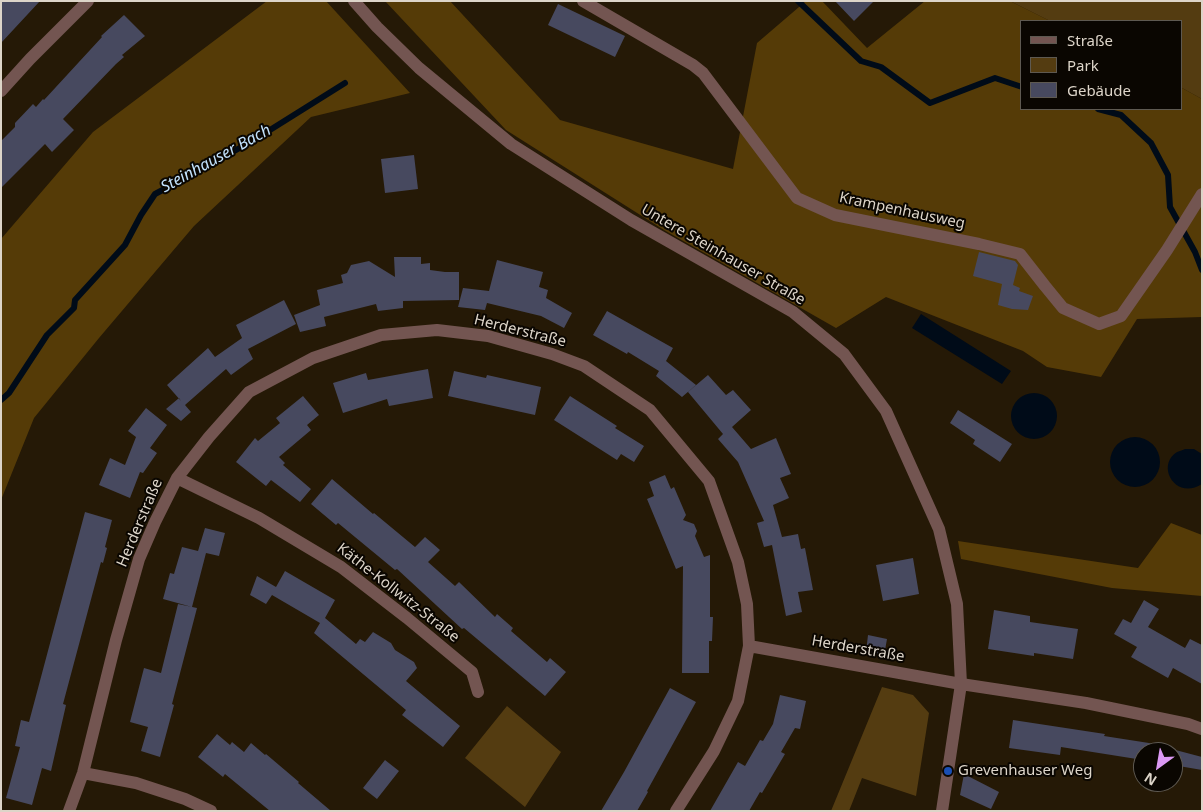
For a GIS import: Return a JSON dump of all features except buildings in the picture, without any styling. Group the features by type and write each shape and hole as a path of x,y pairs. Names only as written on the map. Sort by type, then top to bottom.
{"street":[{"path":"1,91 88,1"},
{"name":"Untere Steinhauser Straße","path":"354,1 377,27 419,68 511,144 631,220 793,312 844,354 886,411 939,529 957,604 961,684 942,811"},
{"name":"Krampenhausweg","path":"583,1 693,65 703,73 797,198 835,215 1020,254 1063,308 1099,324 1121,316 1167,250 1202,194"},
{"name":"Herderstraße","path":"69,811 83,773 116,640 139,559 177,478 249,392 313,358 381,335 437,330 488,336 552,354 584,366 650,410 709,481 738,562 746,604 749,646 738,701 714,751 676,811"},
{"name":"Käthe-Kollwitz-Straße","path":"177,478 259,518 341,567 472,672 478,692"},
{"name":"Herderstraße","path":"749,646 961,684"},
{"path":"961,684 1086,703 1188,724 1202,729"},
{"path":"83,773 136,784 185,799 211,811"}],"green space":[{"path":"1202,1 1202,99 1183,89 1183,20 1048,20 1012,2"},
{"path":"882,687 913,695 929,713 916,796 862,778 849,811 831,811"},
{"path":"507,706 561,752 525,807 465,758"}],"shaded area":[{"path":"267,1 326,1 410,93 311,117 194,226 34,418 1,500 1,239 93,132"},
{"path":"385,1 450,1 560,120 733,169 757,43 806,1 822,1 867,48 925,1 1012,1 1048,20 1020,20 1020,110 1183,110 1183,89 1202,99 1202,317 1137,319 1101,377 1047,367 1023,351 886,297 836,328 664,230 506,130"},
{"path":"1171,523 1202,535 1202,596 1112,588 961,559 958,541 1138,568"}],"water":[{"path":"921,314 1011,371 1002,384 912,328"},
{"path":"1034,393 1047,397 1053,403 1057,416 1053,429 1047,435 1034,439 1021,435 1015,429 1011,416 1015,403 1021,397"},
{"path":"1140,437 1153,444 1159,452 1159,472 1153,480 1145,486 1130,487 1117,480 1111,472 1110,457 1117,444 1125,438"},
{"path":"1185,449 1194,449 1202,454 1202,484 1193,488 1184,488 1177,485 1168,473 1168,465 1171,458 1177,452"}],"waterway":[{"path":"798,1 861,61 881,67 930,103 995,78 1020,86"},
{"name":"Steinhauser Bach","path":"1,400 9,393 47,335 74,308 75,300 125,245 155,194 254,140 345,83"},
{"path":"1102,110 1121,115 1151,143 1168,175 1170,207 1195,252 1202,270"}],"place":[{"name":"Grevenhauser Weg","path":"948,771"}]}
